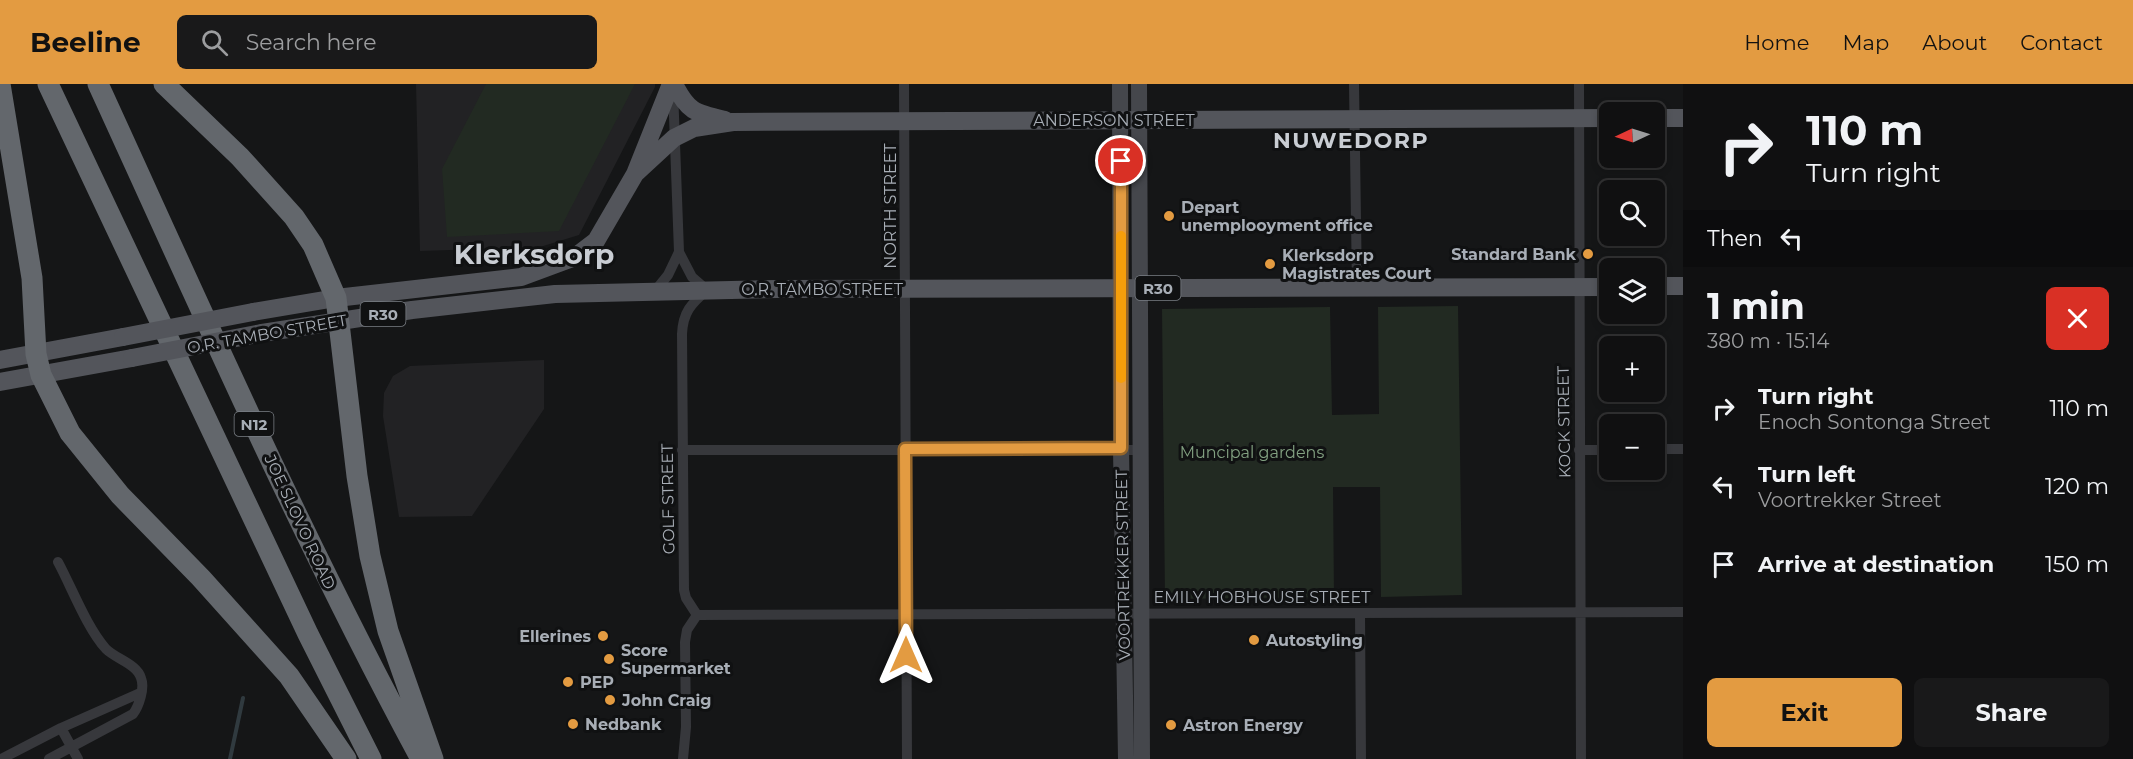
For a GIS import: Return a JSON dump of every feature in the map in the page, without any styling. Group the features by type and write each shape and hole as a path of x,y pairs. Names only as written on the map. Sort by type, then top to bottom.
{"highway":[{"path":"0,84 32,278 36,354 41,375 70,433 96,467 201,578 289,676 346,759"},
{"name":"N12","path":"48,84 303,623 371,759"},
{"name":"JOE SLOVO ROAD","path":"98,84 297,518 362,649 421,759"},
{"path":"164,84 240,158 294,217 313,246 336,298 357,476 370,556 388,631 433,759"}],"main road":[{"path":"672,84 685,105 696,113 733,122"},
{"path":"635,174 672,84"},
{"name":"ANDERSON STREET","path":"635,174 674,138 694,128 733,122 1599,118"},
{"path":"1665,118 1683,118"},
{"name":"O.R. TAMBO STREET","path":"36,354 336,298 521,278 575,257 596,241 635,174"},
{"path":"1665,286 1683,286"},
{"name":"O.R. TAMBO STREET","path":"41,375 262,333 524,297 707,290 1599,287"},
{"name":"R30","path":"0,360 36,354"},
{"name":"R30","path":"0,382 41,375"}],"street":[{"path":"655,291 668,275 678,252 672,84"},
{"name":"NORTH STREET","path":"904,84 907,759"},
{"name":"VOORTREKKER STREET","path":"1120,84 1129,288 1140,450 1126,759"},
{"name":"VOORTREKKER STREET","path":"1139,84 1139,121 1121,448 1142,759"},
{"path":"1354,84 1357,288"},
{"name":"KOCK STREET","path":"1579,84 1581,759"},
{"path":"678,252 692,277 707,290"},
{"name":"GOLF STREET","path":"697,615 686,598 684,590 683,316 691,303 707,290"},
{"path":"682,450 1121,448 1140,450"},
{"path":"1665,449 1683,449"},
{"path":"1579,450 1599,450"},
{"path":"49,759 133,714 139,706 142,685 139,673 106,649 58,562"},
{"name":"EMILY HOBHOUSE STREET","path":"697,615 1132,611 1683,612"},
{"path":"1360,613 1361,759"},
{"path":"683,759 686,727 685,642 687,630 697,615"},
{"path":"1,759 61,728 140,693"},
{"path":"61,728 78,759"}],"shaded area":[{"path":"416,84 655,84 655,87 579,235 540,247 420,251"},
{"path":"544,360 544,409 472,516 399,517 383,416 384,393 393,376 410,366"}],"green space":[{"path":"486,84 635,84 559,231 447,237 442,169"},
{"name":"Muncipal gardens","path":"1458,306 1462,595 1381,597 1380,487 1333,487 1334,597 1165,599 1162,309 1330,307 1332,415 1379,414 1378,307"}],"waterway":[{"path":"230,759 243,698"}],"slow traffic":[{"path":"1121,236 1121,378"}],"place":[{"name":"Depart unemplooyment office","path":"1169,216"},
{"name":"Standard Bank","path":"1588,254"},
{"name":"Klerksdorp Magistrates Court","path":"1270,264"},
{"name":"Ellerines","path":"603,636"},
{"name":"Autostyling","path":"1254,640"},
{"name":"Score Supermarket","path":"609,659"},
{"name":"PEP","path":"568,682"},
{"name":"John Craig","path":"610,700"},
{"name":"Nedbank","path":"573,724"},
{"name":"Astron Energy","path":"1171,725"}],"district":[{"name":"NUWEDORP","path":"1351,140"},
{"name":"Klerksdorp","path":"534,254"}],"route":[{"path":"906,655 905,449 1121,448 1121,161"}]}
